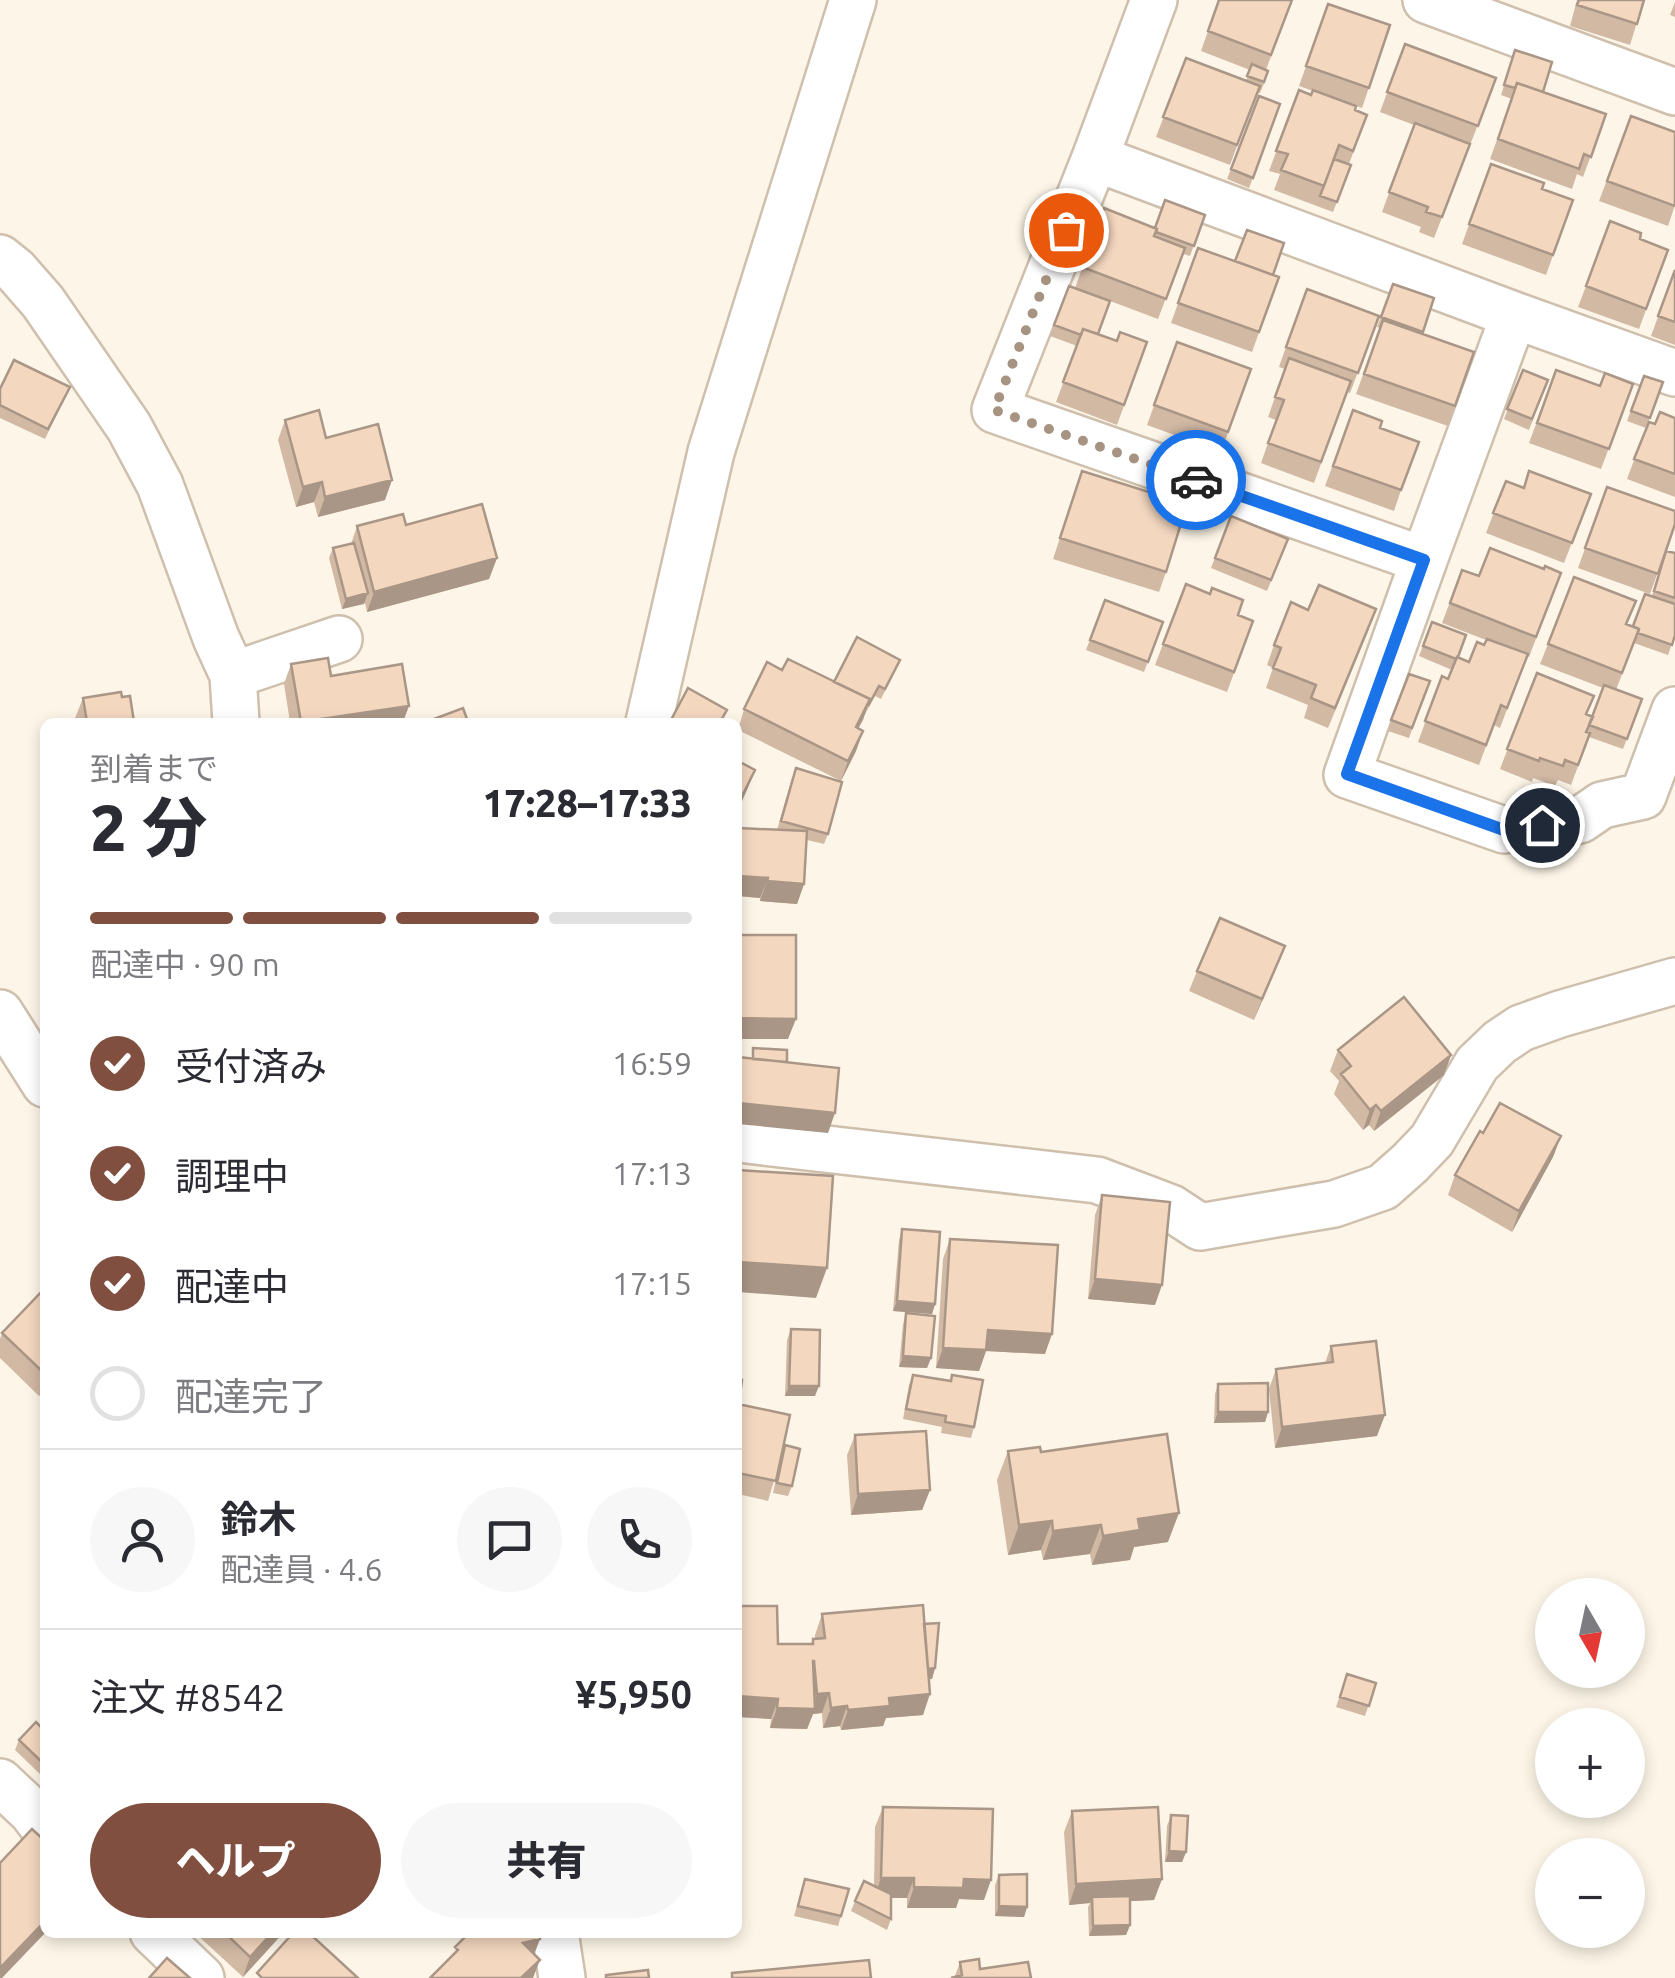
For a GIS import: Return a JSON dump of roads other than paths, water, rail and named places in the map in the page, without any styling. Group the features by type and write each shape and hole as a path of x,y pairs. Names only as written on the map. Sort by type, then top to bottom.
{"street":[{"path":"650,718 711,452 854,0"},
{"path":"1154,0 994,410 1424,560"},
{"path":"1426,0 1515,15 1675,92"},
{"path":"1095,158 1675,372"},
{"path":"0,258 43,302 129,427 170,508 233,675 236,718"},
{"path":"1514,315 1347,774 1504,830 1580,820 1602,805 1643,796 1675,710"},
{"path":"233,675 339,639"},
{"path":"742,1140 1097,1180 1171,1208 1200,1227 1334,1204 1383,1187 1432,1140 1477,1064 1500,1042 1521,1028 1560,1014 1675,981"},
{"path":"0,1013 40,1076"},
{"path":"0,1782 40,1823"},
{"path":"159,1938 201,1978"},
{"path":"555,1938 562,1978"}]}
